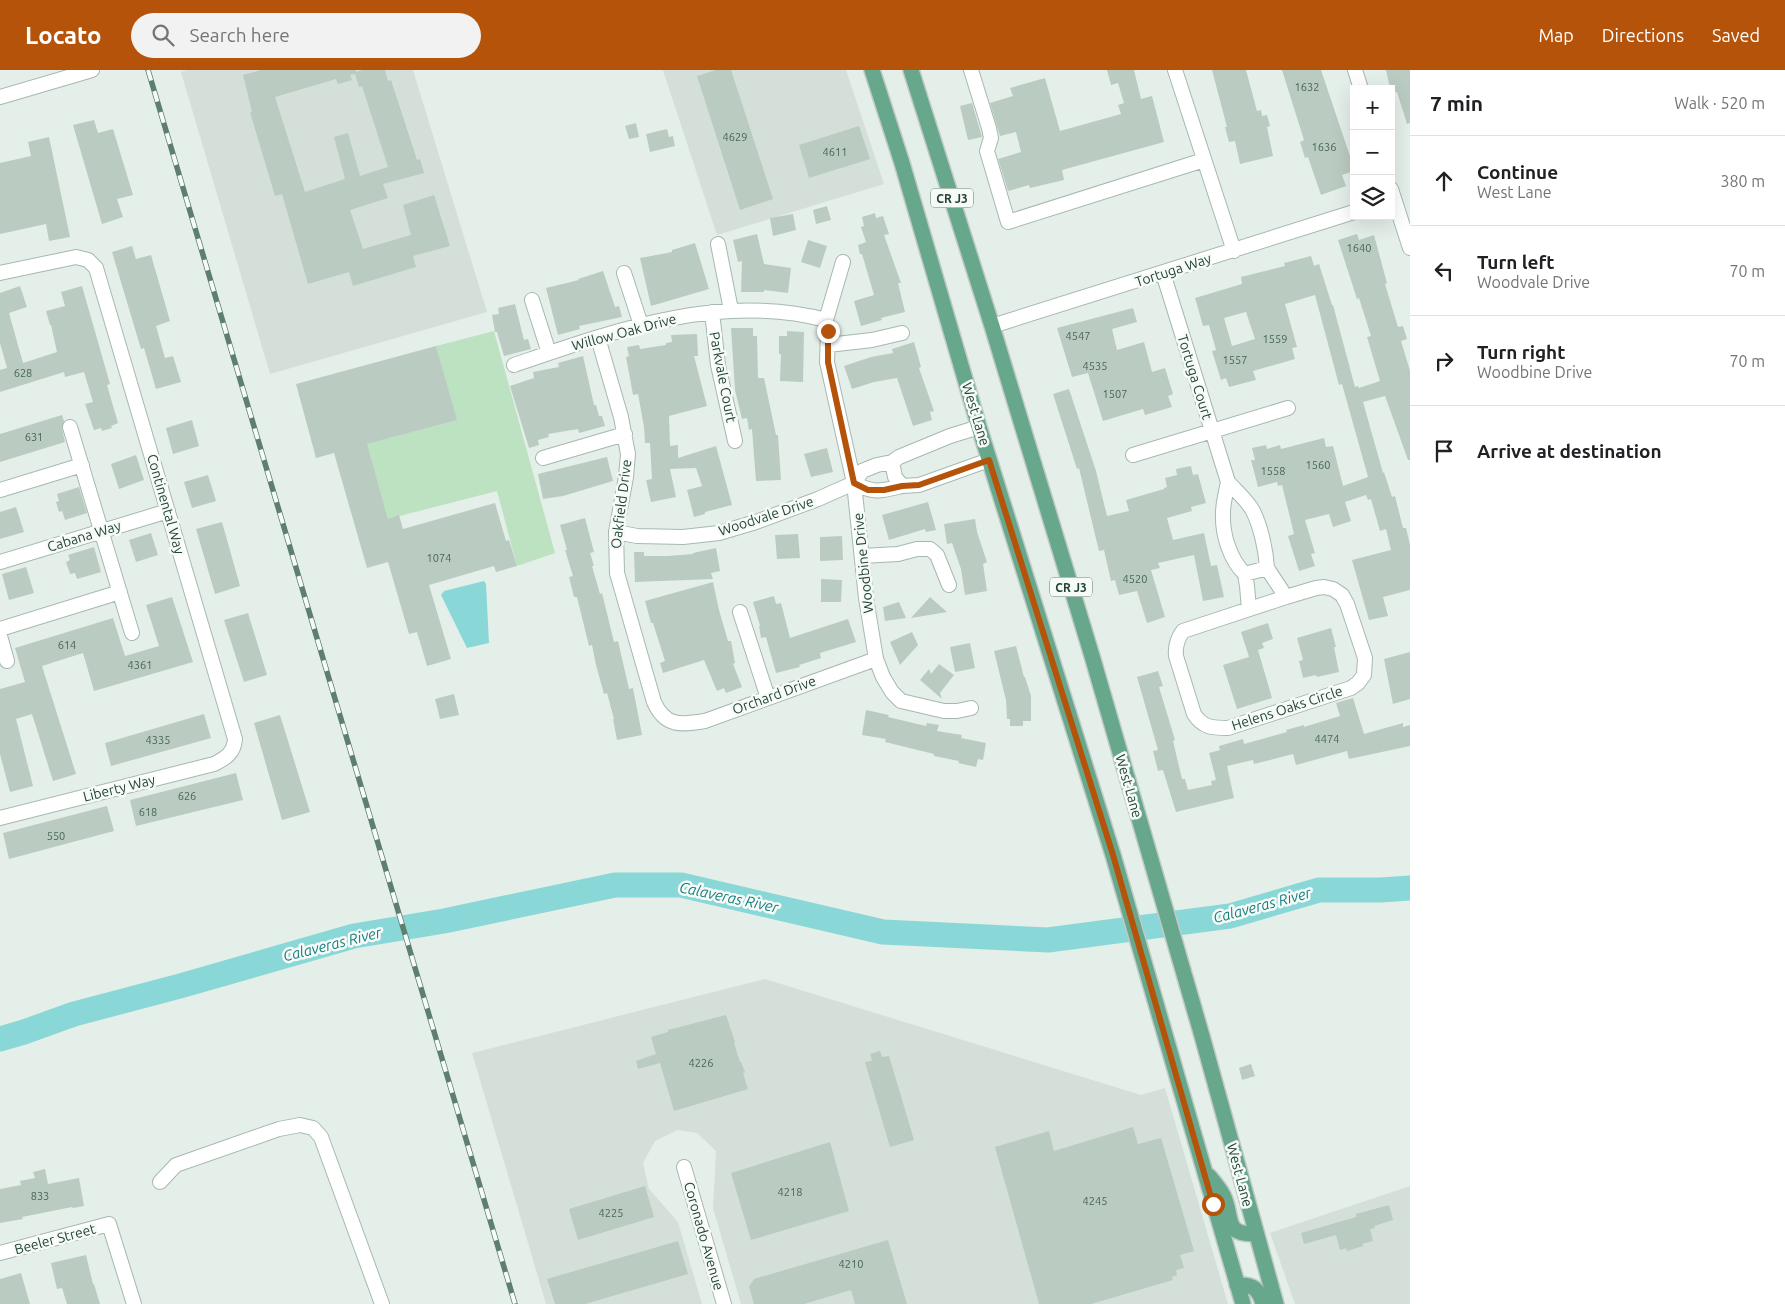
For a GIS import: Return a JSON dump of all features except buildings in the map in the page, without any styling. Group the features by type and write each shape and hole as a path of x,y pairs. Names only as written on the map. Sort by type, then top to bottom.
{"main road":[{"name":"West Lane","path":"872,70 902,163 979,428 1113,855 1243,1304"},
{"name":"West Lane","path":"911,70 992,326 1092,656 1202,1036 1276,1304"},
{"path":"1202,1167 1223,1195 1231,1224 1236,1232 1256,1234"},
{"path":"1238,1285 1245,1284 1254,1287 1260,1295 1262,1304"}],"street":[{"path":"0,97 92,70"},
{"path":"971,70 989,128 991,138 987,151 1008,222 1204,160"},
{"path":"1175,70 1234,251"},
{"path":"1355,70 1359,85"},
{"path":"1395,205 1410,248"},
{"name":"Tortuga Way","path":"992,326 1350,213"},
{"path":"718,244 731,310"},
{"name":"Continental Way","path":"0,273 76,257 88,260 96,268 232,725 235,739 233,751"},
{"name":"Woodbine Drive","path":"843,262 826,320 828,362 854,483 866,598 876,659 883,677 892,692 901,701 944,711 971,708"},
{"path":"624,273 641,325"},
{"name":"Tortuga Court","path":"1163,273 1228,482 1253,512 1266,553 1267,568"},
{"path":"532,300 549,353"},
{"name":"Willow Oak Drive","path":"514,365 598,338 676,316 731,310 798,314 826,320"},
{"name":"Parkvale Court","path":"712,312 718,365 735,441"},
{"path":"828,345 872,340 902,333"},
{"name":"Oakfield Drive","path":"598,338 625,434 628,454 616,532 617,573 654,702 659,714 671,721"},
{"path":"1133,455 1288,408"},
{"path":"70,427 132,633"},
{"name":"Woodvale Drive","path":"616,532 637,536 683,537 719,533 756,522 818,499 854,483 862,472 877,465 892,462 899,457 950,436 979,428"},
{"path":"543,458 625,434"},
{"path":"854,483 868,490 884,490 919,485 989,460"},
{"path":"892,462 895,477 902,486"},
{"path":"0,490 82,465"},
{"path":"1228,482 1222,511 1223,526 1233,560 1245,574 1248,586 1249,609"},
{"name":"Cabana Way","path":"0,562 168,511"},
{"path":"862,556 898,554 917,549 930,549 937,555 949,585"},
{"path":"1245,574 1267,568 1286,597"},
{"name":"Helens Oaks Circle","path":"1324,587 1332,589 1342,595 1347,604 1365,658 1364,675 1351,688 1228,728 1205,726 1198,721 1194,714 1186,689 1176,656 1178,638 1183,631 1249,609 1324,587"},
{"path":"0,629 120,592"},
{"path":"740,612 768,698"},
{"path":"0,636 7,661"},
{"name":"Orchard Drive","path":"671,721 687,724 705,721 876,659"},
{"name":"Liberty Way","path":"0,818 214,764 233,751"},
{"path":"160,1182 176,1165 279,1129 300,1124 313,1128 321,1137 382,1304"},
{"name":"Coronado Avenue","path":"684,1167 724,1304"},
{"name":"Beeler Street","path":"0,1253 109,1224 134,1304"}],"shaded area":[{"path":"187,70 413,70 487,312 270,374 181,72"},
{"path":"663,70 846,70 884,184 717,235"},
{"path":"765,979 1141,1095 1165,1088 1228,1304 741,1304 713,1208 716,1151 697,1133 678,1130 655,1141 643,1163 649,1189 678,1222 702,1304 546,1304 472,1053"},
{"path":"1410,1186 1410,1304 1295,1304 1270,1233"}],"green space":[{"path":"494,331 555,553 517,566 497,491 388,519 366,444 456,420 436,346"}],"water":[{"path":"484,581 486,584 489,643 467,648 441,595 444,591"}],"waterway":[{"name":"Calaveras River","path":"0,1039 74,1014 354,936 444,921 615,885 681,885 883,932 1048,940 1230,916 1319,890 1410,888"}],"railway":[{"path":"148,70 515,1304"}],"route":[{"path":"828,331 828,362 831,381 854,483 868,490 884,490 919,485 989,460 1113,855 1213,1204"}]}
